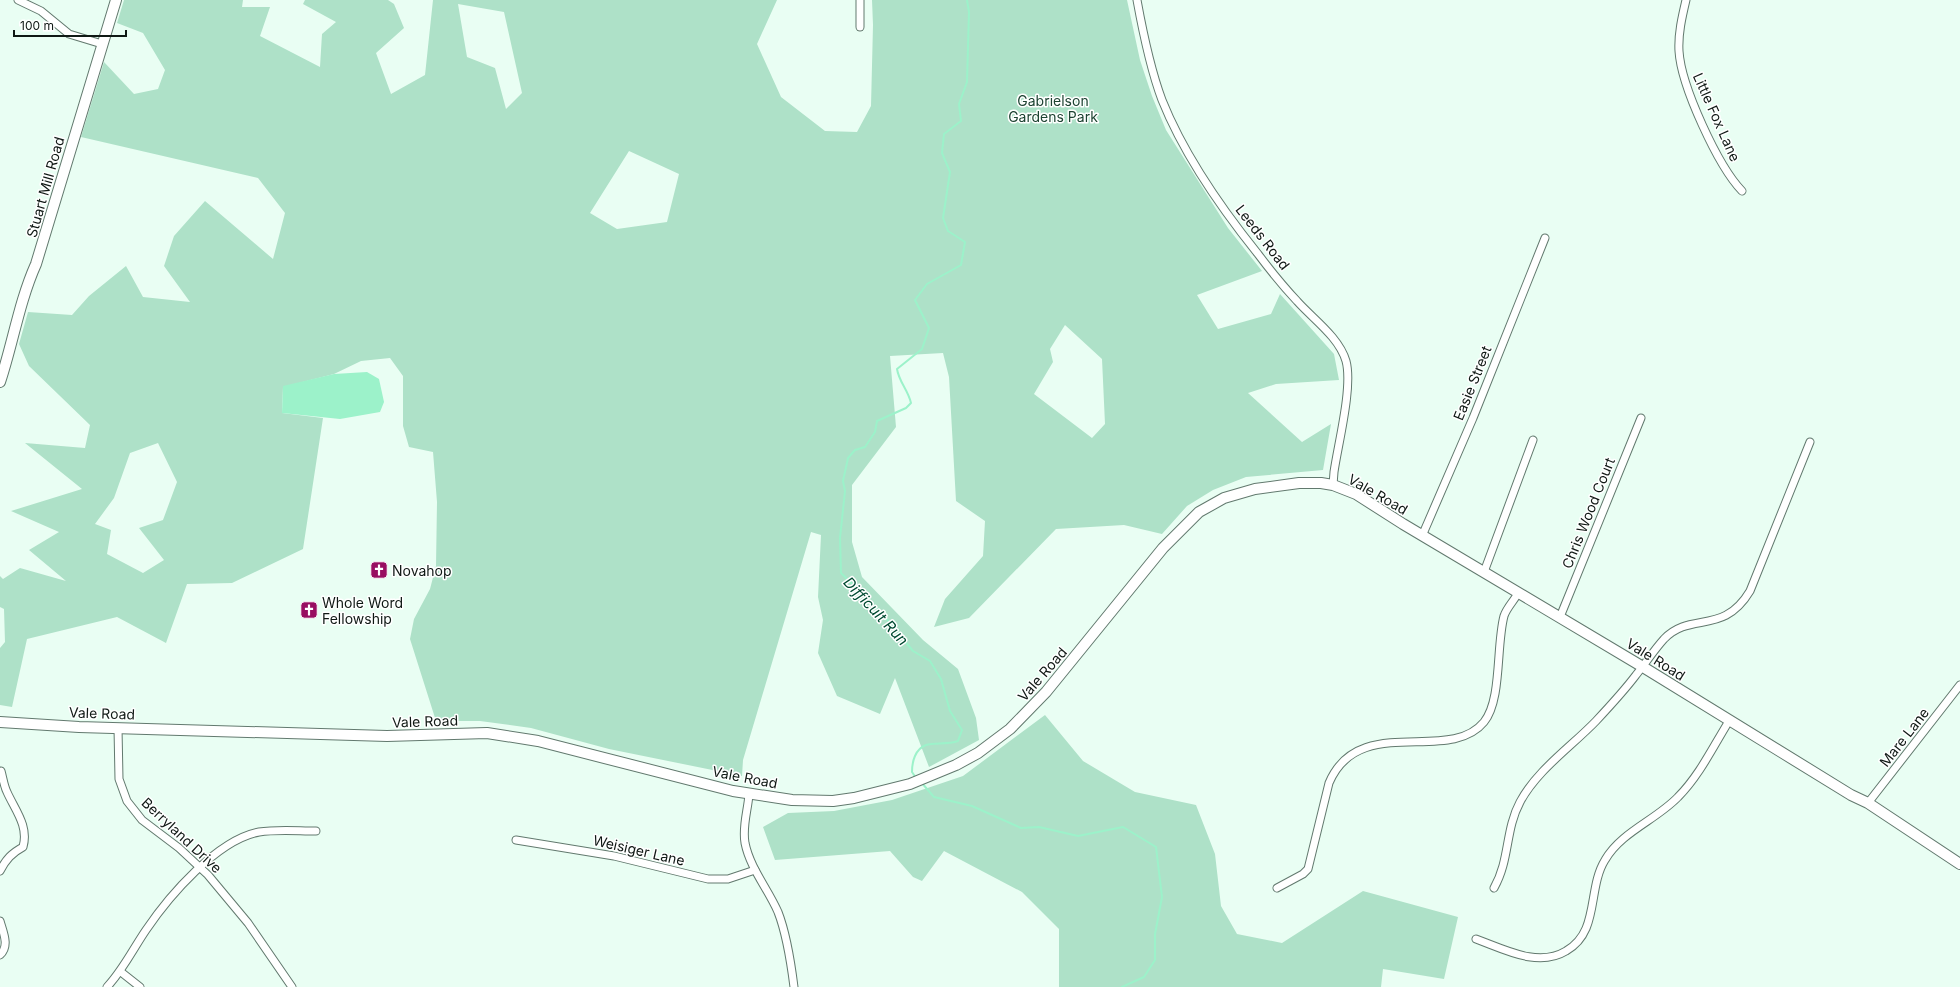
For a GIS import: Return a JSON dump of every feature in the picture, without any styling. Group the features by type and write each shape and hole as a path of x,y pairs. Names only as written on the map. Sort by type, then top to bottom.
{"main road":[{"name":"Stuart Mill Road","path":"0,382 3,354 116,0"},
{"name":"Vale Road","path":"0,722 118,728 386,736 487,733 504,734 538,741 749,794 792,800 833,800 854,798 910,784 956,765 995,741 1030,709 1067,668 1163,548 1199,512 1224,498 1255,489 1299,483 1333,485 1356,494 1422,536 1643,667 1728,721 1868,804 1960,864"}],"street":[{"path":"18,0 41,11 69,34 102,44"},
{"path":"860,0 860,27"},
{"name":"Leeds Road","path":"1137,0 1147,48 1162,99 1194,162 1224,209 1257,253 1297,301 1336,342 1346,361 1348,382 1333,485"},
{"name":"Little Fox Lane","path":"1686,0 1679,51 1686,82 1692,100 1721,161 1728,174 1742,191"},
{"name":"Easie Street","path":"1422,536 1473,418 1545,238"},
{"name":"Chris Wood Court","path":"1560,617 1641,418"},
{"path":"1484,572 1533,440"},
{"path":"1494,888 1501,877 1512,823 1520,801 1541,774 1596,720 1643,667 1664,639 1672,633 1690,625 1721,618 1738,607 1745,599 1750,591 1810,442"},
{"path":"1277,888 1303,874 1308,869 1329,783 1333,774 1343,762 1360,751 1378,745 1451,739 1463,736 1472,732 1484,722 1495,697 1504,616 1509,605 1518,593"},
{"name":"Mare Lane","path":"1868,804 1960,685"},
{"path":"1476,939 1536,958 1551,958 1573,947 1580,941 1587,928 1600,866 1609,852 1620,841 1678,798 1695,776 1728,721"},
{"name":"Berryland Drive","path":"118,728 119,779 127,801 142,820 200,867 231,901 292,987"},
{"path":"0,871 6,859 23,847 25,841 20,815 6,792 1,771"},
{"path":"749,794 744,835 746,845 755,870 778,912 790,958 794,987"},
{"path":"107,987 121,972 138,942 158,913 200,867 222,847 245,835 264,831 316,832"},
{"name":"Weisiger Lane","path":"516,840 614,856 708,879 728,879 755,870"},
{"path":"0,921 6,942 3,952 0,955"},
{"path":"121,972 140,987"}],"green space":[{"name":"Gabrielson Gardens Park","path":"124,0 243,0 242,7 270,7 260,36 320,67 322,34 336,22 303,4 305,0 388,0 394,4 404,28 376,53 391,94 425,75 433,0 777,0 757,44 781,97 825,131 857,132 871,106 873,25 872,0 1127,0 1140,60 1152,96 1166,130 1228,228 1262,271 1197,295 1218,329 1271,314 1280,294 1334,354 1339,380 1276,384 1248,393 1302,442 1331,424 1323,470 1246,477 1213,490 1187,506 1162,534 1124,525 1056,529 969,618 934,627 945,599 983,556 985,521 956,501 949,377 943,353 890,356 896,427 852,485 852,542 862,577 923,640 958,669 976,718 979,740 929,767 895,678 880,714 837,696 818,653 823,620 818,597 821,535 811,532 743,760 742,776 609,749 531,728 480,721 436,721 410,639 414,619 430,589 436,566 437,502 433,452 409,447 403,426 403,376 390,358 361,361 334,374 283,387 282,413 323,418 303,549 232,583 187,584 166,643 117,617 27,639 12,707 0,705 0,648 5,642 4,609 0,607 0,576 3,579 20,568 66,581 29,550 59,532 11,511 82,489 25,443 85,448 90,425 29,366 19,344 28,312 72,315 89,296 126,266 143,297 190,302 164,266 174,236 205,201 273,259 285,213 258,178 81,137 104,62 134,94 158,89 165,70 143,33 117,23","holes":["458,4 504,12 522,93 506,109 495,68 467,57","629,151 679,174 667,222 617,229 590,213","1065,325 1102,359 1105,424 1092,438 1034,394 1053,362 1050,349","158,443 177,482 163,520 139,528 164,560 143,573 107,554 111,530 95,524 114,498 130,453"]},
{"path":"1045,715 1083,761 1135,792 1196,805 1215,854 1221,906 1237,934 1282,943 1363,891 1458,917 1444,979 1383,969 1381,987 1059,987 1059,929 1022,892 944,851 922,881 913,877 890,851 775,860 763,827 788,813 834,811 892,800 963,776"}],"shaded area":[{"path":"367,372 379,379 384,402 380,412 340,419 282,413 283,386 334,374"}],"waterway":[{"name":"Difficult Run","path":"916,778 912,772 912,768 915,756 919,750 929,744 958,741 962,730 950,711 941,679 930,661 913,651 880,611 841,573 840,538 845,491 843,481 848,458 855,450 865,447 875,432 877,421 906,408 911,403 897,369 922,349 929,328 915,300 927,284 961,265 965,242 948,231 943,218 950,172 942,153 944,134 961,121 959,104 967,82 969,12 967,0"},
{"name":"Difficult Run","path":"921,782 934,797 972,806 1021,828 1039,827 1078,836 1123,827 1156,847 1162,897 1155,934 1155,960 1144,977 1122,987"}],"place":[{"name":"Novahop","path":"379,570"},
{"name":"Whole Word Fellowship","path":"309,610"}]}
